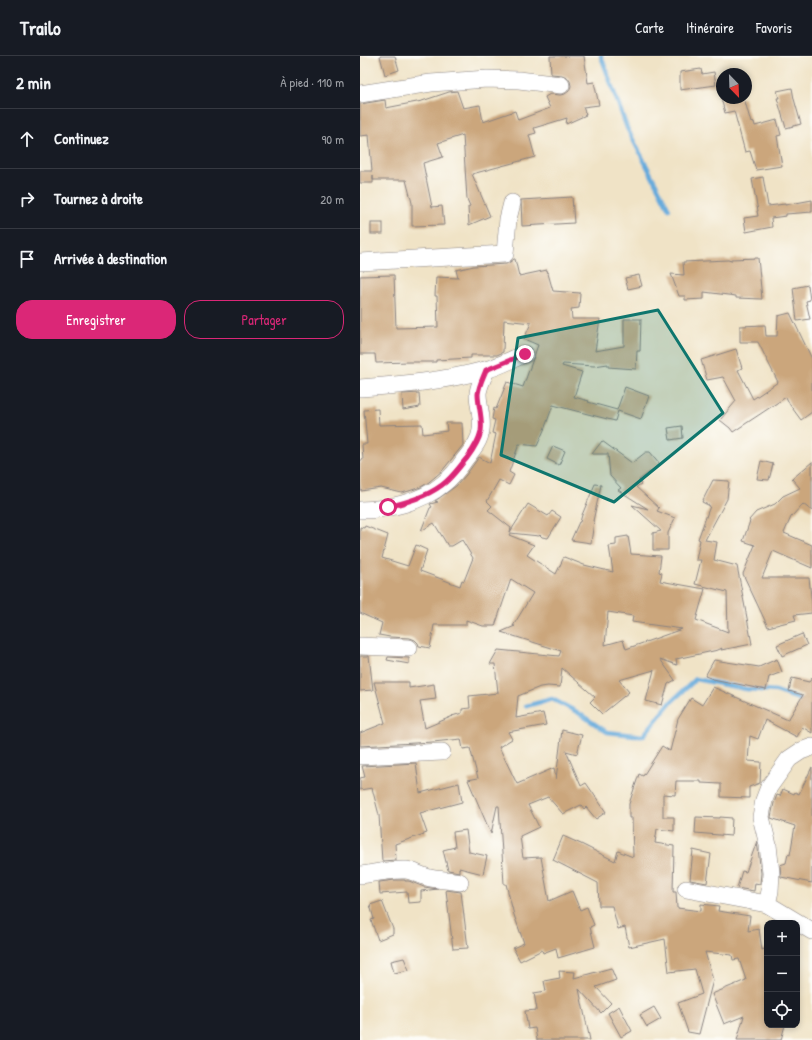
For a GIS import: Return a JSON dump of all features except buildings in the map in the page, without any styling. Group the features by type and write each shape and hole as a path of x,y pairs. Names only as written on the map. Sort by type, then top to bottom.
{"street":[{"path":"360,94 431,83 487,79 519,80 561,86"},
{"path":"360,262 505,254 508,219 512,203"},
{"path":"360,388 399,386 438,380 486,370 525,354"},
{"path":"360,510 388,507 409,502 430,493 450,478 472,451 479,438 481,429 478,394 486,370"},
{"path":"360,646 409,648"},
{"path":"767,904 770,891 771,873 768,845 761,817 764,800 769,787 788,759 801,751 812,747"},
{"path":"360,756 442,752"},
{"path":"360,875 407,870 434,878 460,882"},
{"path":"686,889 767,904 812,931"}],"highlighted area":[{"path":"658,310 723,413 614,502 501,455 518,338"}],"waterway":[{"path":"601,56 627,128 669,209"},
{"path":"526,706 552,699 577,712 607,732 643,736 669,704 696,679 746,689 776,691 812,704"}],"route":[{"path":"388,507 409,502 430,493 450,478 472,451 479,438 481,418 478,394 486,370 525,354"}]}
